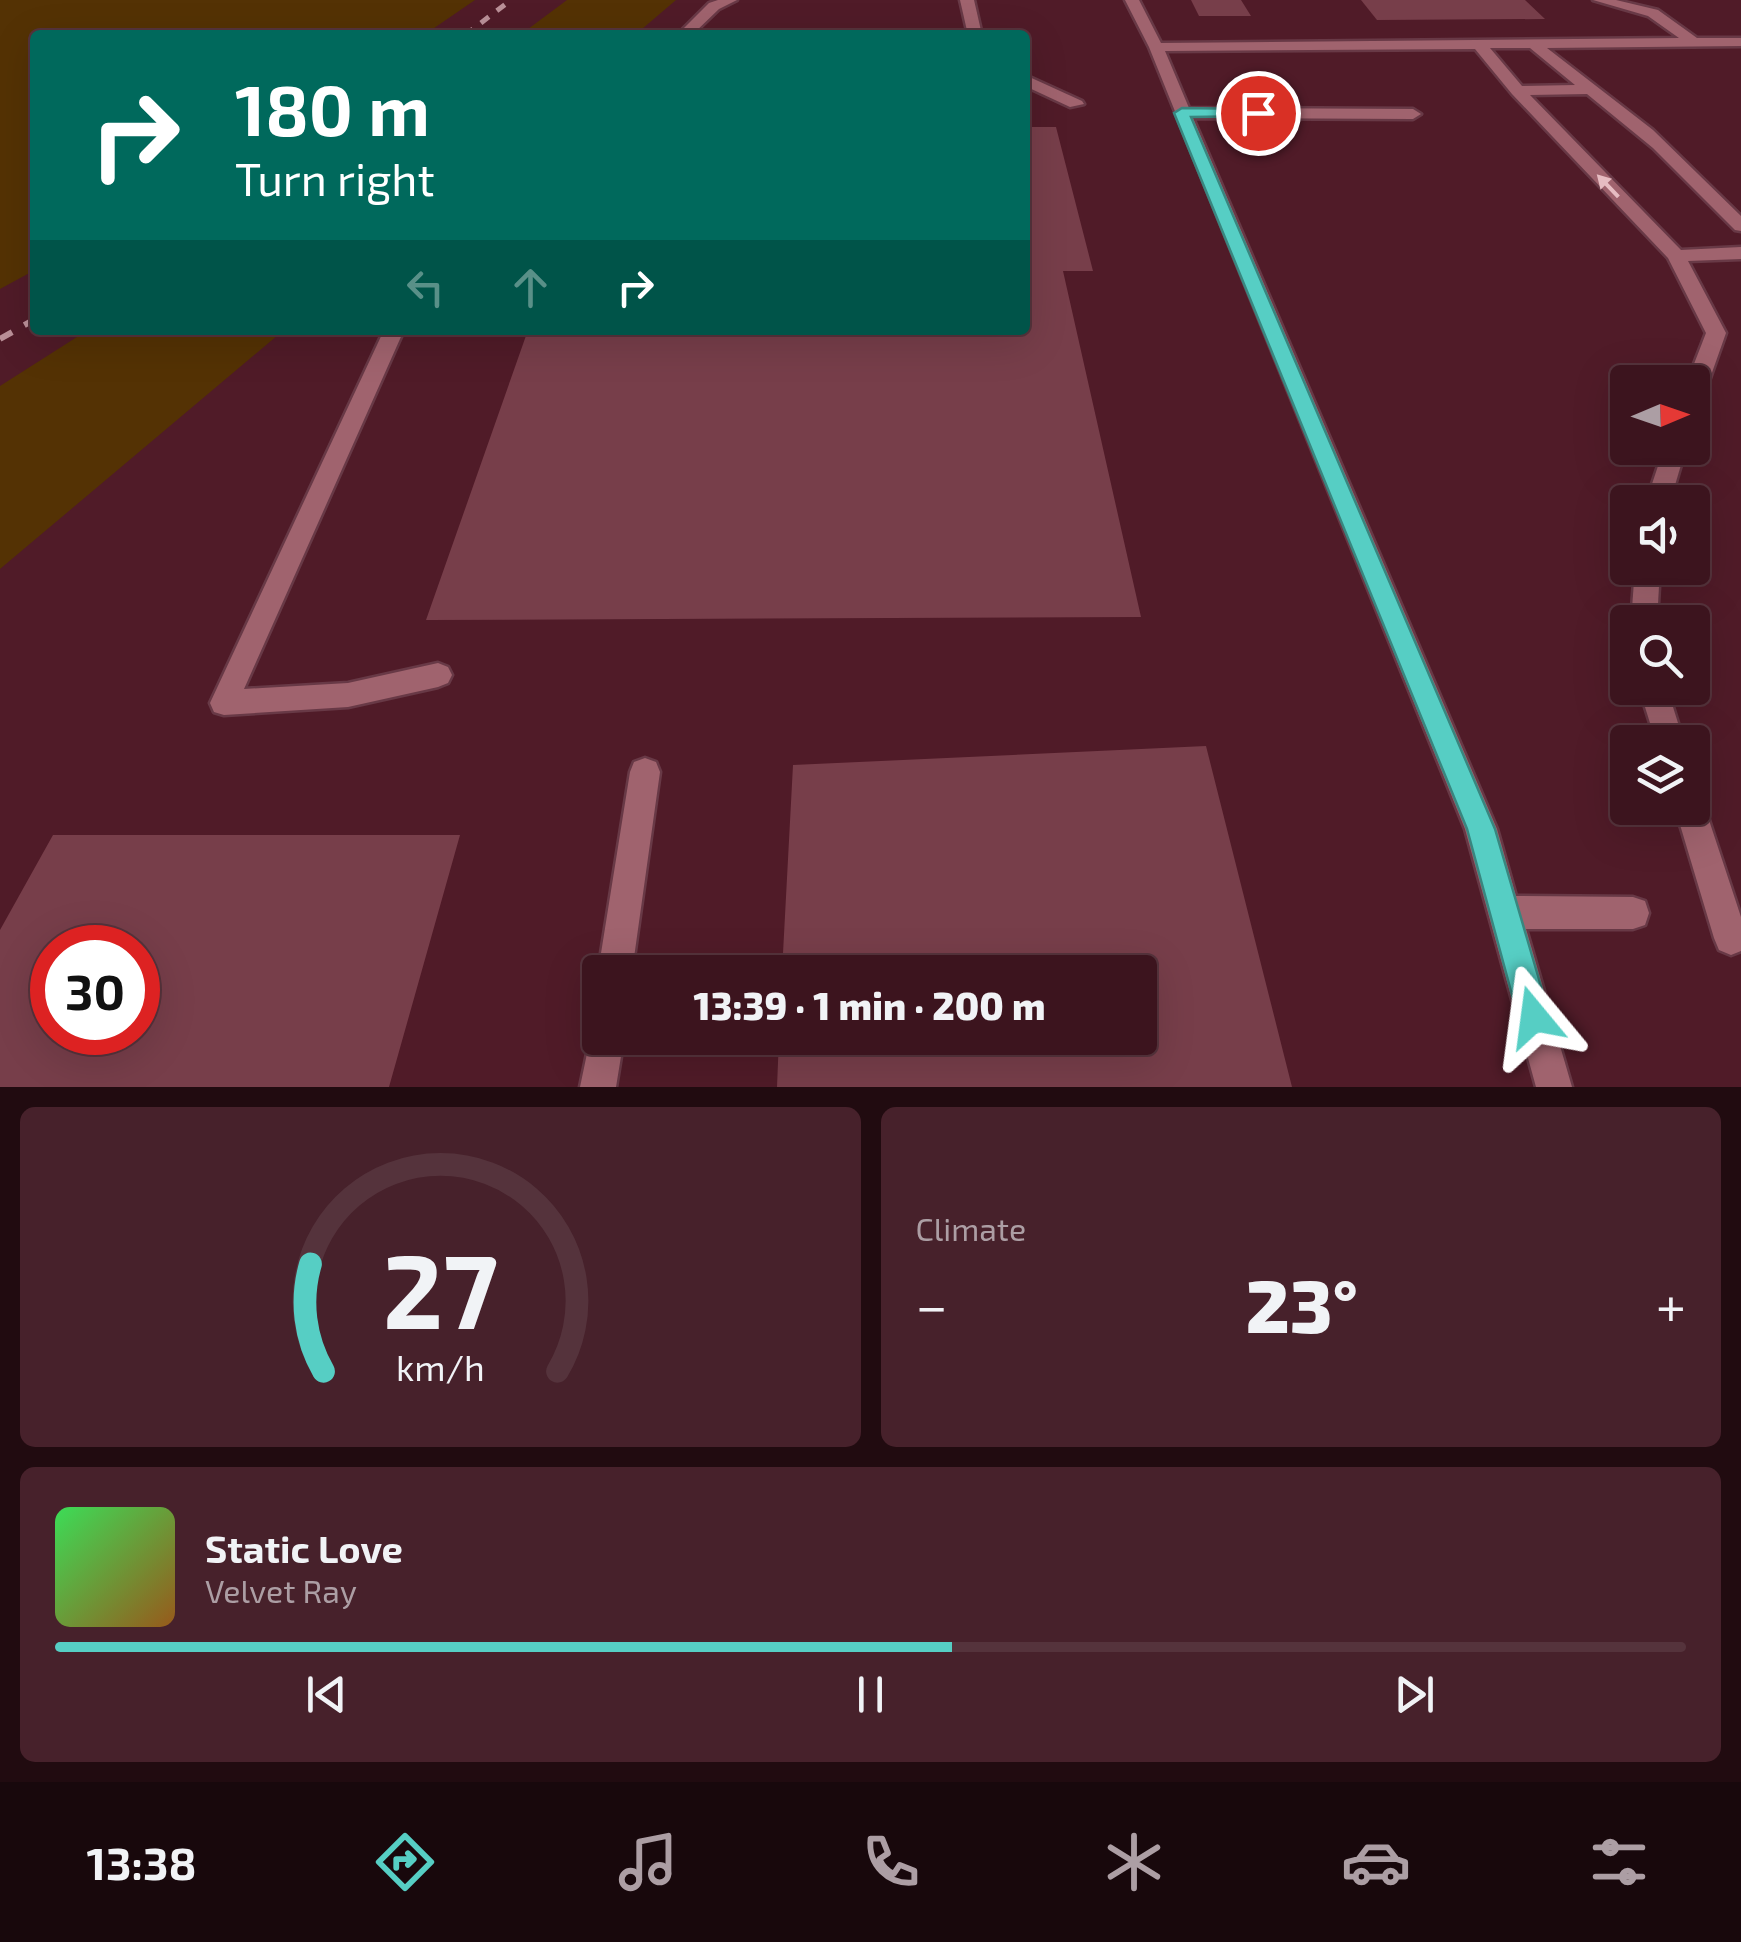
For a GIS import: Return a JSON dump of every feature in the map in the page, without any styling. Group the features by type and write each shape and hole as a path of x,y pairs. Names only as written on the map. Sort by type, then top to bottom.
{"street":[{"path":"689,30 714,6 730,0"},
{"path":"967,0 974,30"},
{"path":"1132,0 1156,47 1481,829 1554,1087"},
{"path":"1600,0 1653,13 1694,42"},
{"path":"1476,42 1676,256 1716,333 1704,365"},
{"path":"1532,42 1562,70 1650,135 1741,226"},
{"path":"1156,47 1741,42"},
{"path":"1030,82 1076,104"},
{"path":"1518,91 1590,89"},
{"path":"1182,113 1413,114"},
{"path":"1676,256 1741,253"},
{"path":"392,335 224,703 348,694 438,676"},
{"path":"618,955 645,772"},
{"path":"1695,825 1731,938"},
{"path":"1504,912 1633,912"},
{"path":"598,1087 603,1055"}],"shaded area":[{"path":"0,0 475,0 431,30 30,30 30,273 0,289"},
{"path":"567,0 676,0 641,30 527,30"},
{"path":"80,335 278,335 0,569 0,386"}],"building":[{"path":"1191,0 1241,0 1251,16 1199,16"},
{"path":"1361,0 1525,0 1545,19 1377,20"},
{"path":"1030,127 1056,127 1093,271 1063,271 1141,617 426,620 526,335 1030,335"},
{"path":"1206,746 1292,1087 777,1087 778,1055 1157,1055 1157,955 783,955 793,765"},
{"path":"53,835 460,835 389,1087 0,1087 0,930"}],"railway":[{"path":"472,30 511,0"},
{"path":"0,339 30,322"}],"route":[{"path":"1258,113 1182,113 1481,829 1534,1017"}]}
